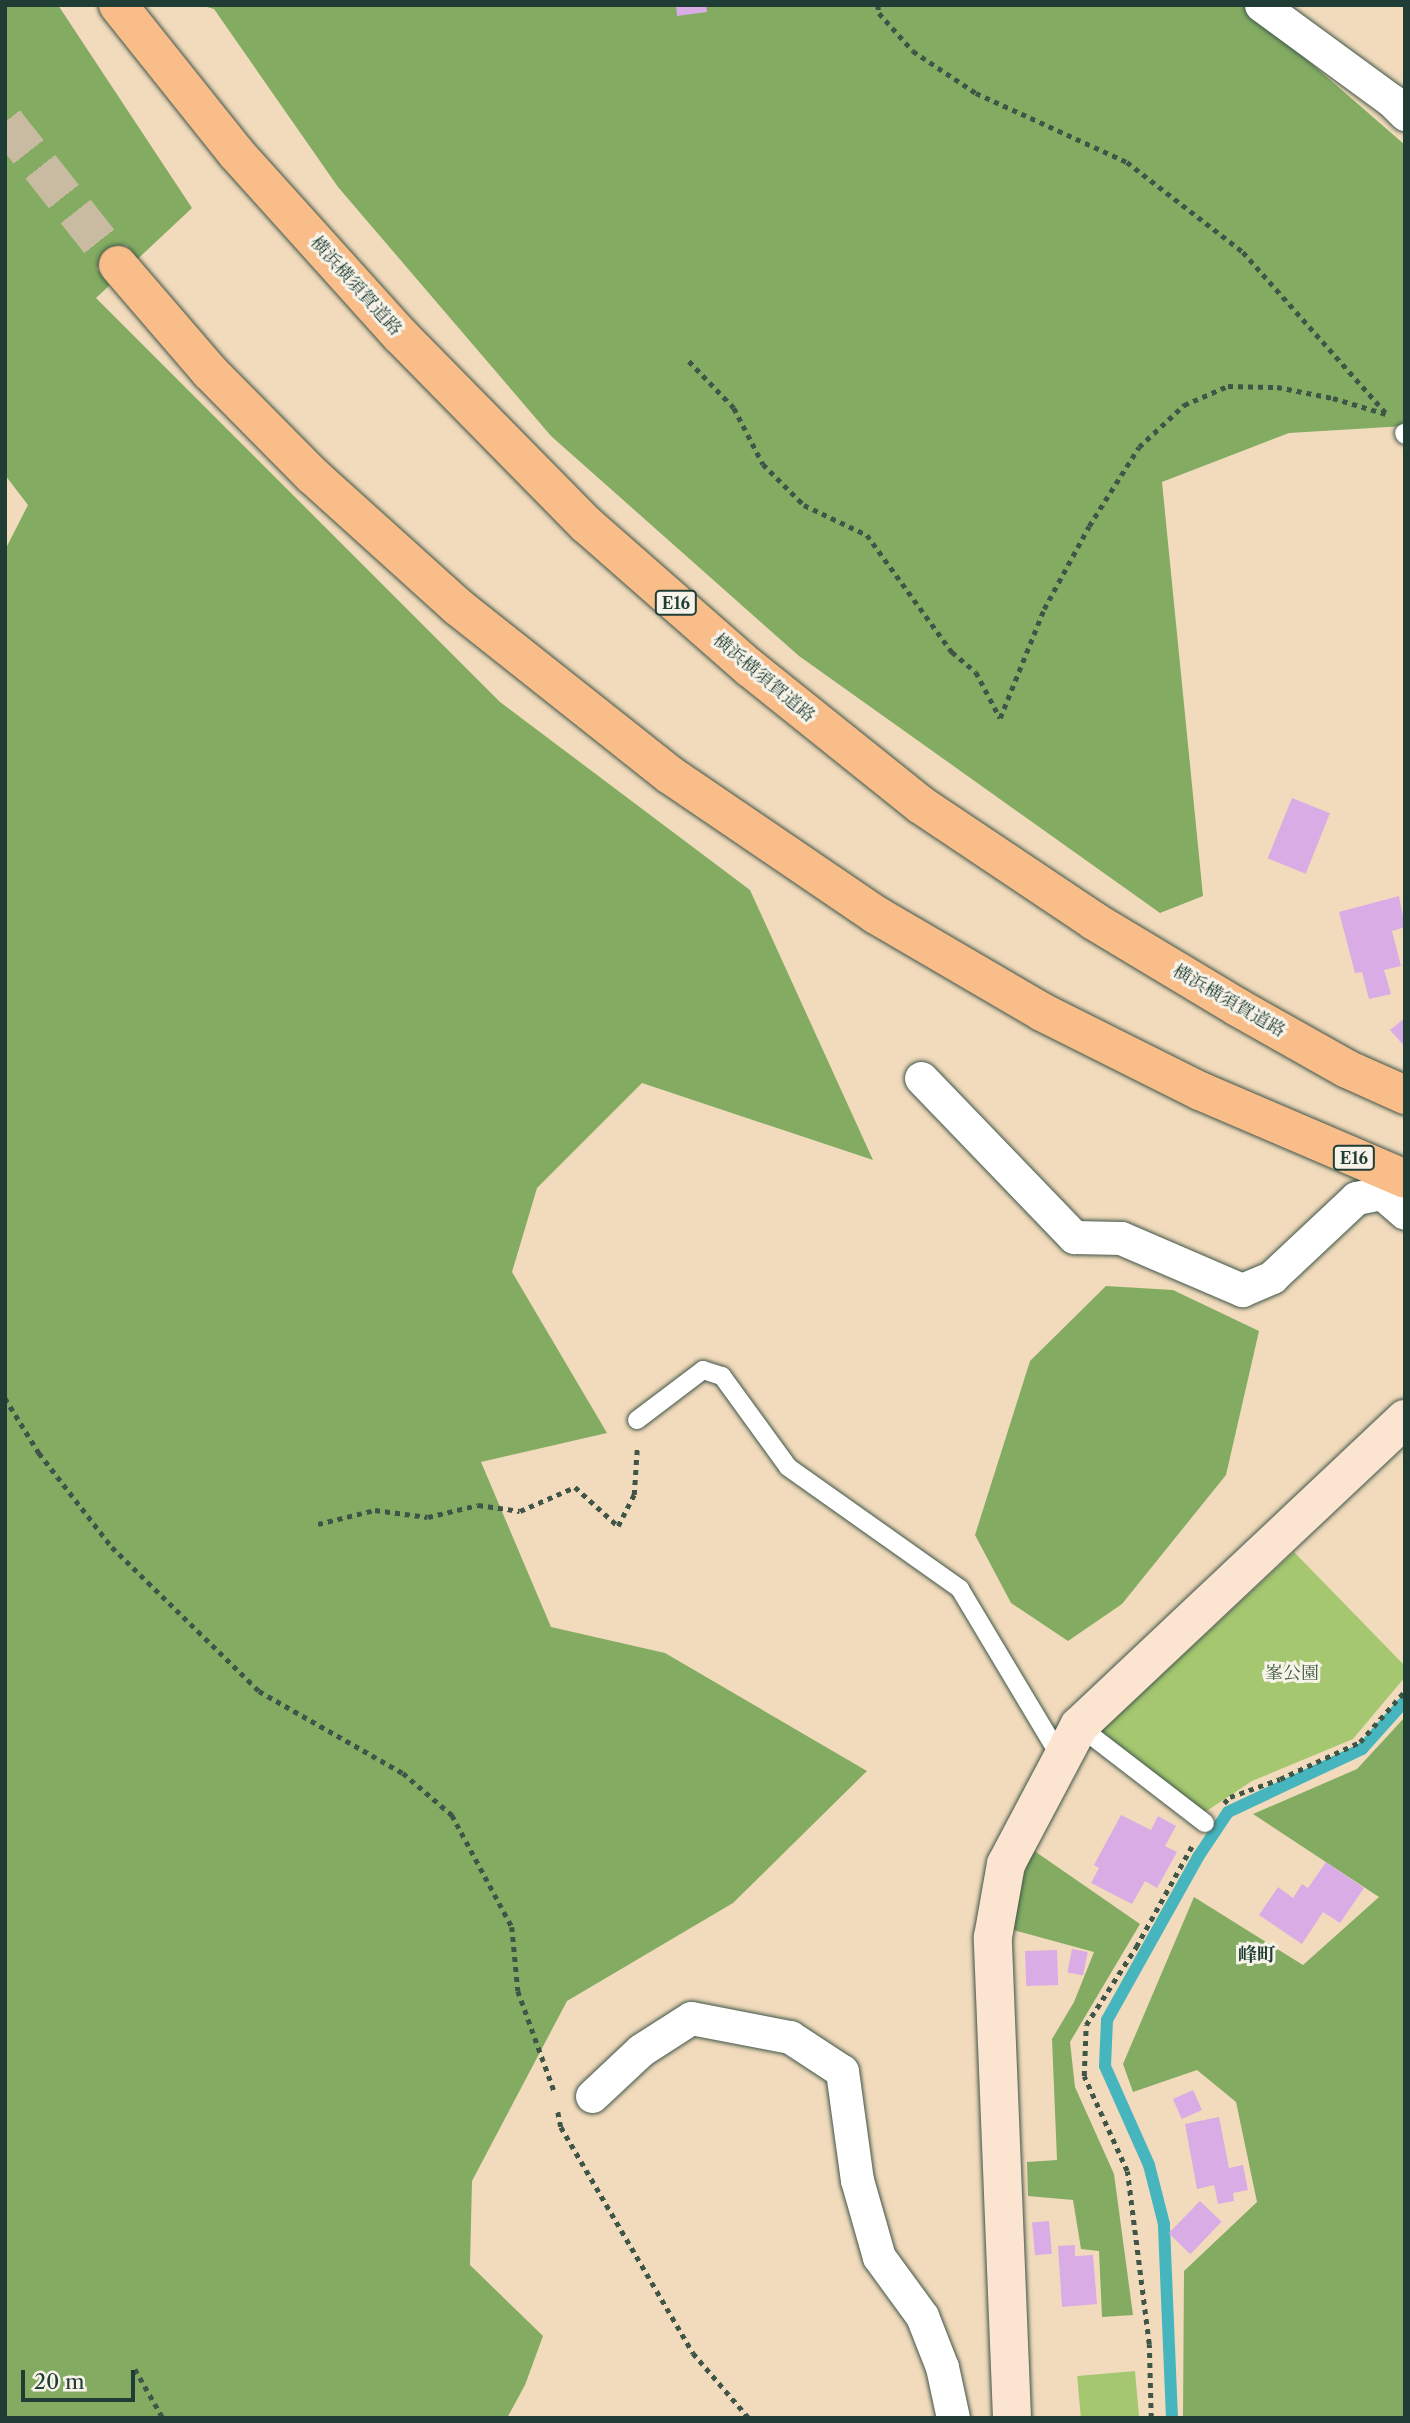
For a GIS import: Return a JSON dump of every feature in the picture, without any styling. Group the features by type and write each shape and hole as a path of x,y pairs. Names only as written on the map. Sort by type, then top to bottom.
{"highway":[{"name":"横浜横須賀道路","path":"118,5 236,153 401,336 587,525 750,668 920,805 1094,921 1347,1069 1405,1095"},
{"name":"E16","path":"118,265 210,372 313,476 458,607 670,775 876,915 1042,1012 1200,1091 1405,1179"}],"street":[{"path":"1261,5 1391,100 1405,114"},
{"path":"921,1078 1074,1237 1121,1238 1242,1290 1272,1277 1356,1198 1382,1193 1405,1213"},
{"path":"1012,2418 993,1937 1006,1864 1079,1726 1405,1419"},
{"path":"592,2096 641,2050 691,2018 790,2037 842,2071 857,2180 879,2257 922,2316 942,2367 953,2418"}],"lane":[{"path":"637,1420 703,1370 722,1376 788,1467 960,1589 1062,1760"},
{"path":"1079,1726 1205,1823"}],"path":[{"path":"878,5 879,13 913,51 976,93 1127,162 1243,252 1404,434"},
{"path":"689,361 734,408 763,464 804,505 867,535 952,652 976,672 1000,718 1044,608 1090,526 1139,447 1184,405 1228,386 1277,387 1333,398 1387,414"},
{"path":"5,1398 39,1454 111,1547 259,1691 403,1773 452,1815 512,1927 518,1991 555,2096"},
{"path":"318,1524 375,1510 428,1517 478,1505 520,1511 575,1488 618,1526 634,1495 637,1420"},
{"path":"1230,1797 1280,1779 1360,1742 1405,1691"},
{"path":"1151,2418 1149,2344 1127,2171 1084,2076 1086,2025 1136,1947 1205,1823"},
{"path":"557,2106 561,2127 693,2353 749,2418"},
{"path":"135,2369 163,2418"}],"green space":[{"path":"5,5 58,5 192,208 96,298 500,702 750,890 873,1160 642,1083 537,1188 512,1272 607,1433 481,1462 551,1627 665,1653 867,1771 733,1903 567,2001 472,2181 470,2265 543,2336 525,2385 507,2418 5,2418 5,550 28,505 5,475"},
{"path":"200,5 1244,5 1405,145 1405,426 1289,433 1162,482 1203,896 1160,913 799,656 551,436 338,187 214,9"},
{"path":"1106,1286 1173,1290 1259,1331 1226,1475 1122,1604 1068,1641 1011,1603 975,1535 1030,1361"},
{"name":"峯公園","path":"1294,1552 1405,1666 1405,1677 1353,1739 1252,1781 1202,1814 1100,1732"},
{"path":"1405,1717 1405,2418 1183,2418 1184,2271 1257,2202 1236,2102 1197,2070 1133,2092 1123,2064 1194,1897 1303,1965 1379,1897 1253,1814 1357,1769"},
{"path":"1033,1850 1140,1924 1070,2042 1075,2087 1114,2174 1133,2315 1102,2317 1099,2251 1081,2249 1073,2200 1028,2196 1027,2162 1057,2160 1052,2039 1074,2002 1094,1952 1010,1929 1014,1901"},
{"path":"1135,2371 1139,2418 1081,2418 1077,2376"}],"building":[{"path":"676,5 706,5 707,12 677,16"},
{"path":"1292,798 1330,813 1306,874 1268,858"},
{"path":"1399,896 1405,927 1392,931 1401,966 1384,970 1391,994 1369,999 1362,972 1355,973 1339,912"},
{"path":"1405,1018 1405,1047 1390,1030"},
{"path":"1121,1815 1151,1830 1158,1816 1176,1826 1165,1846 1177,1852 1157,1888 1145,1881 1132,1904 1091,1883 1099,1868 1094,1865"},
{"path":"1326,1862 1364,1888 1340,1923 1323,1912 1302,1944 1259,1915 1278,1887 1293,1898 1302,1884 1308,1888"},
{"path":"1072,1949 1088,1952 1083,1976 1067,1973"},
{"path":"1057,1950 1058,1985 1026,1986 1025,1951"},
{"path":"1193,2090 1202,2110 1182,2119 1173,2099"},
{"path":"1219,2117 1229,2168 1243,2165 1248,2190 1233,2193 1234,2201 1218,2204 1214,2185 1197,2189 1185,2124"},
{"path":"1200,2201 1222,2222 1190,2254 1169,2233"},
{"path":"1049,2221 1052,2254 1035,2255 1032,2222"},
{"path":"1075,2245 1075,2256 1093,2255 1097,2304 1062,2307 1058,2246"}],"waterway":[{"path":"1172,2418 1164,2224 1149,2165 1105,2066 1107,2020 1198,1857 1228,1812 1362,1749 1405,1701"}],"tunnel":[{"path":"5,122 118,265"}],"district":[{"name":"峰町","path":"1257,1955"}]}
